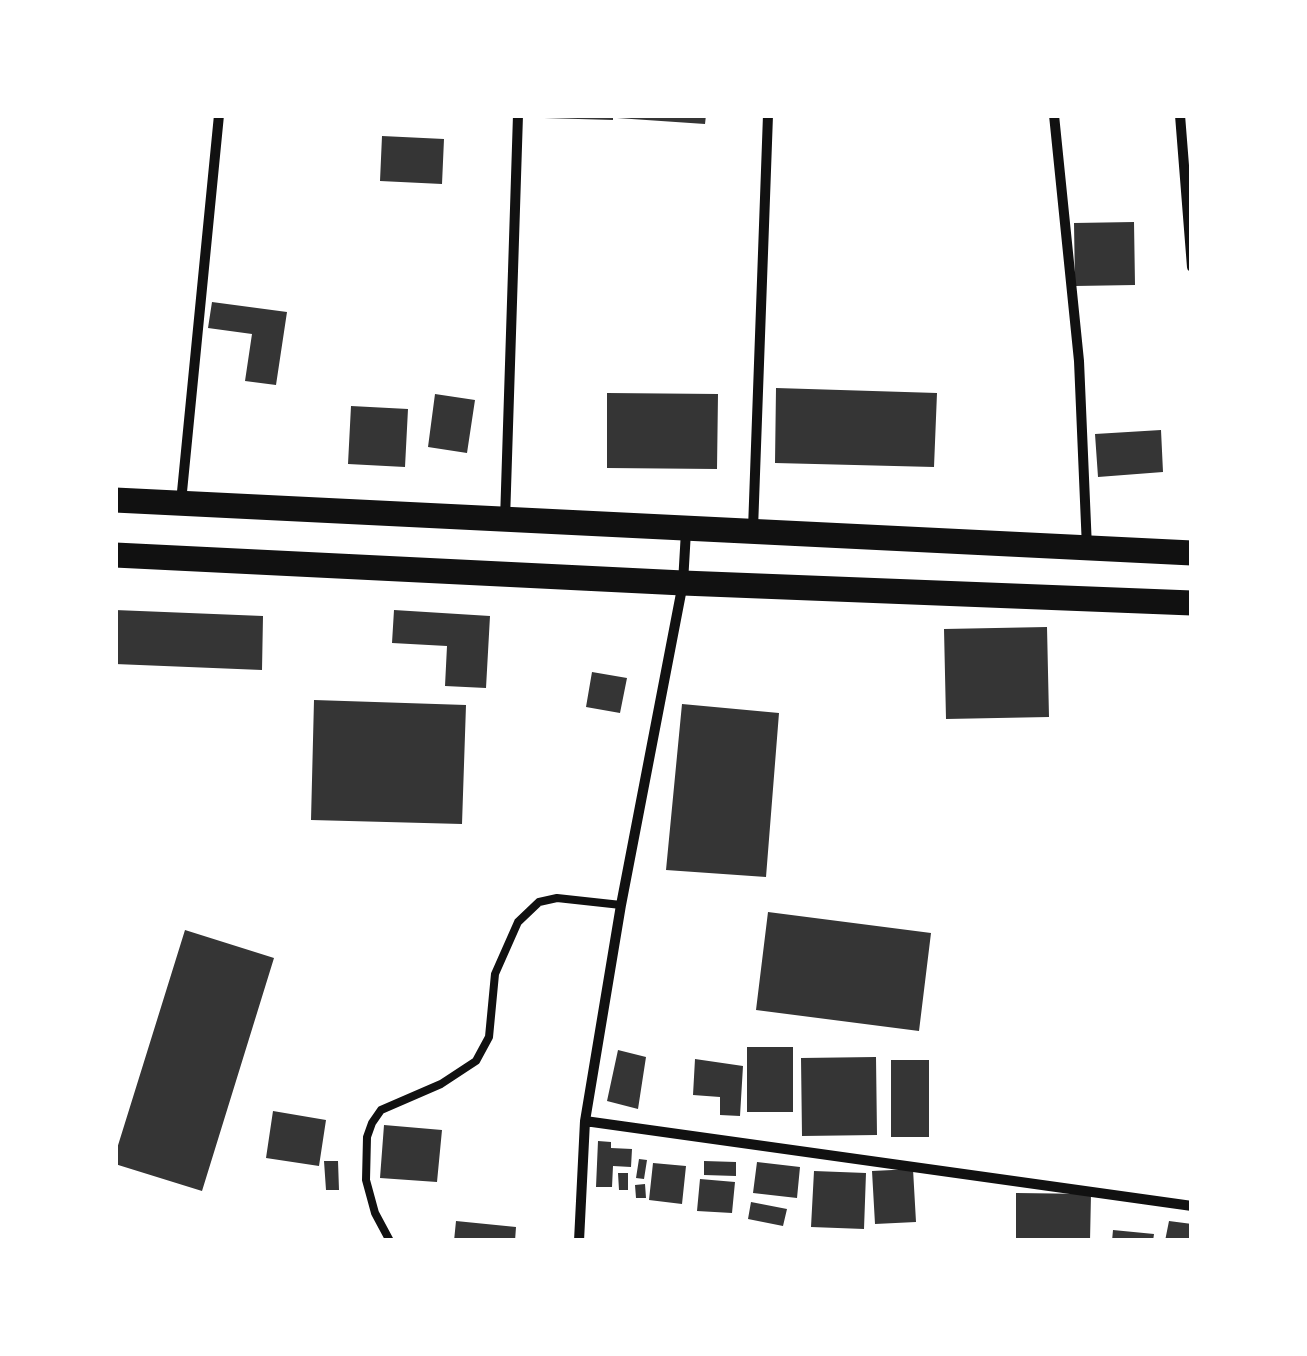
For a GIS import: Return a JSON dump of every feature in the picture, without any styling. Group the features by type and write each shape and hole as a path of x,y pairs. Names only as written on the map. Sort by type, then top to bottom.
{"highway":[{"path":"115,500 1192,553"},
{"path":"115,555 1192,603"}],"street":[{"path":"181,503 219,115"},
{"path":"505,520 518,115"},
{"path":"753,532 768,115"},
{"path":"1054,115 1079,362 1087,548"},
{"path":"1180,115 1192,267"},
{"path":"579,1241 585,1120 621,905 683,583 686,530"},
{"path":"585,1120 1192,1206"}],"lane":[{"path":"390,1241 375,1213 366,1180 372,1123 381,1110 440,1084 476,1061 489,1038 495,974 518,922 540,902 556,898 621,905"}],"building":[{"path":"613,115 613,120 544,118"},
{"path":"617,115 706,115 705,124"},
{"path":"382,136 444,139 442,184 380,181"},
{"path":"1134,222 1135,285 1075,286 1074,223"},
{"path":"212,302 287,312 276,385 245,381 252,334 208,328"},
{"path":"776,388 937,393 934,467 775,463"},
{"path":"607,393 718,394 717,469 607,468"},
{"path":"435,394 475,400 467,453 428,447"},
{"path":"351,406 408,409 405,467 348,464"},
{"path":"1161,430 1163,472 1098,477 1095,434"},
{"path":"115,610 263,616 262,670 115,664"},
{"path":"394,610 490,616 486,688 445,686 447,646 392,643"},
{"path":"1047,627 1049,717 946,719 944,629"},
{"path":"592,672 627,678 620,713 586,707"},
{"path":"314,700 466,705 462,824 311,820"},
{"path":"682,704 779,713 766,877 666,870"},
{"path":"768,912 931,933 919,1031 756,1010"},
{"path":"185,930 274,958 202,1191 115,1164"},
{"path":"747,1047 793,1047 793,1112 747,1112"},
{"path":"618,1050 646,1057 638,1109 607,1101"},
{"path":"876,1057 877,1135 802,1136 801,1058"},
{"path":"695,1059 743,1066 740,1116 720,1115 720,1097 693,1095"},
{"path":"891,1060 929,1060 929,1137 891,1137"},
{"path":"273,1111 326,1120 319,1166 266,1158"},
{"path":"384,1125 442,1130 437,1182 380,1178"},
{"path":"598,1141 611,1142 611,1148 632,1149 631,1167 613,1166 612,1187 596,1187"},
{"path":"639,1159 647,1160 644,1179 636,1178"},
{"path":"324,1161 338,1161 339,1190 326,1190"},
{"path":"704,1161 736,1162 736,1176 704,1175"},
{"path":"757,1162 800,1167 797,1198 753,1193"},
{"path":"653,1163 686,1166 682,1204 649,1200"},
{"path":"913,1169 916,1222 875,1224 872,1171"},
{"path":"814,1171 866,1173 864,1229 811,1227"},
{"path":"618,1173 628,1173 628,1190 619,1190"},
{"path":"700,1179 735,1182 732,1213 697,1211"},
{"path":"645,1184 646,1198 636,1198 635,1185"},
{"path":"1016,1193 1091,1194 1090,1241 1016,1241"},
{"path":"751,1202 787,1209 783,1226 748,1219"},
{"path":"456,1221 516,1227 515,1241 454,1241"},
{"path":"1169,1221 1192,1224 1192,1241 1165,1241"},
{"path":"1113,1230 1154,1234 1153,1241 1112,1241"}]}
